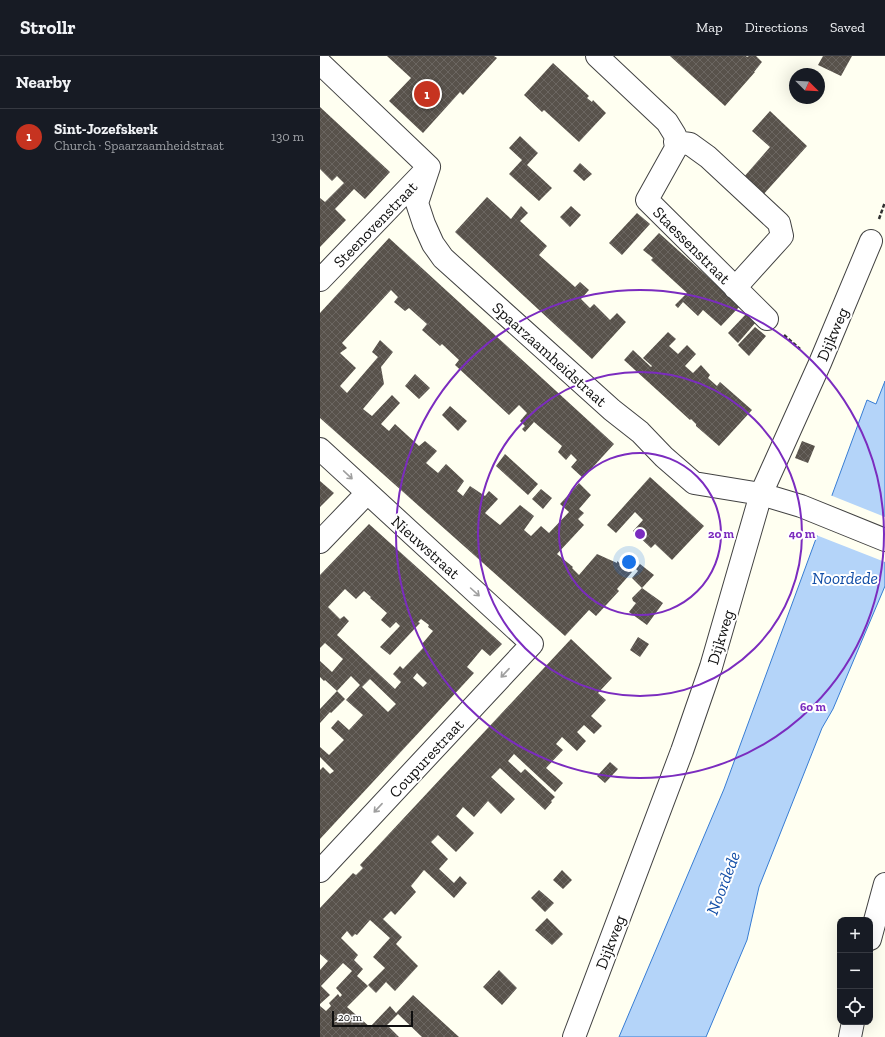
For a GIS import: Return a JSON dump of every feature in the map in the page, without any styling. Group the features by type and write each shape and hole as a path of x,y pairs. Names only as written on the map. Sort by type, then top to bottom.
{"street":[{"path":"597,56 667,122 675,135 675,142 690,144 708,158 779,223 782,236 735,288"},
{"path":"320,63 429,167"},
{"name":"Staessenstraat","path":"675,142 676,148 647,200 767,319"},
{"name":"Steenovenstraat","path":"320,280 429,167"},
{"name":"Spaarzaamheidstraat","path":"429,167 417,203 433,244 443,258 612,410 640,432 664,457 694,483 761,494 801,506 885,540"},
{"name":"Dijkweg","path":"574,1037 682,751 711,668 761,494 820,362 871,241"},
{"name":"Nieuwstraat","path":"320,449 532,644"},
{"path":"320,542 367,493"},
{"name":"Coupurestraat","path":"320,871 532,644"},
{"path":"873,929 885,884"},
{"path":"850,1037 852,1025"}],"path":[{"path":"767,319 798,348 820,362"}],"water":[{"name":"Noordede","path":"885,381 885,586 833,709 822,728 759,887 747,940 706,1037 619,1037 724,789 867,400 876,404"}],"pier":[{"path":"830,495 885,517 885,562 816,535"}],"building":[{"path":"387,56 494,56 497,58 463,95 460,92 423,133 389,101 411,78"},
{"path":"670,56 756,56 762,62 725,106"},
{"path":"823,56 852,56 841,76 818,65"},
{"path":"553,63 589,96 587,98 592,102 593,100 606,113 579,142 544,110 542,112 524,95"},
{"path":"320,107 390,172 365,199 354,189 335,209 346,220 320,247 320,198 325,202 344,183 337,176 332,181 320,169"},
{"path":"770,111 807,146 762,196 743,178 770,147 752,131"},
{"path":"520,136 538,153 527,165 552,188 539,201 509,174 522,160 509,148"},
{"path":"580,163 592,174 584,181 573,171"},
{"path":"487,197 511,219 521,206 528,213 520,221 547,246 539,255 575,287 580,282 589,290 581,299 590,308 594,304 610,320 617,313 626,322 592,359 455,232"},
{"path":"571,206 581,215 570,227 560,217"},
{"path":"637,213 650,224 622,255 609,243"},
{"path":"659,233 740,306 721,326 703,310 698,316 683,302 678,308 675,305 687,293 651,260 653,258 643,250"},
{"path":"389,238 614,444 583,478 571,467 577,460 571,454 566,460 558,452 562,446 534,422 525,432 522,429 525,426 520,421 527,413 519,405 509,415 455,365 459,360 442,344 440,346 422,330 427,324 409,308 405,311 394,302 398,297 391,290 342,343 347,348 340,353 356,368 340,386 347,393 378,357 372,352 380,340 393,352 381,367 384,384 363,409 372,416 392,395 400,403 381,424 389,431 395,424 419,446 425,441 437,451 426,463 438,473 446,464 464,481 457,491 463,496 470,486 485,496 489,491 498,499 485,513 500,525 520,505 534,516 524,530 531,536 541,526 549,533 569,512 560,504 579,483 591,495 579,509 584,513 578,519 584,525 557,554 573,567 572,568 579,575 597,554 617,563 617,561 632,572 617,589 619,591 596,616 589,610 565,636 320,418 320,313"},
{"path":"747,313 756,322 738,343 728,333"},
{"path":"755,327 766,336 749,356 738,345"},
{"path":"668,332 676,339 669,346 678,354 687,345 696,354 685,366 693,373 701,365 710,375 708,378 717,386 720,382 752,410 719,446 696,426 691,419 690,420 624,360 633,350 651,367 652,366 643,358"},
{"path":"415,374 430,388 419,399 405,386"},
{"path":"450,406 467,421 458,431 442,415"},
{"path":"802,441 815,446 808,463 795,458"},
{"path":"505,454 538,484 528,495 496,466"},
{"path":"650,477 704,526 672,560 655,544 651,548 633,531 643,520 635,512 616,533 607,525"},
{"path":"320,481 334,493 320,507"},
{"path":"541,489 552,498 543,509 532,499"},
{"path":"369,524 502,644 490,656 482,649 467,667 474,673 320,839 320,770 323,767 330,774 334,771 320,757 320,747 329,755 344,740 331,728 338,720 349,730 363,715 346,700 360,685 351,676 337,691 320,677 320,661 332,672 343,659 325,643 320,648 320,575","holes":["345,589 356,599 364,591 387,613 381,620 390,628 396,622 400,626 380,647 390,655 420,623 418,622 421,619 429,625 428,627 433,631 422,644 424,647 403,669 400,666 393,674 401,682 395,689 337,635 349,621 344,616 340,619 328,607","417,673 427,683 423,687 413,678","370,679 396,704 388,712 362,687"]},
{"path":"640,564 654,575 642,588 632,578 638,571 636,569"},
{"path":"642,588 663,603 647,625 629,612 636,603 632,598"},
{"path":"638,637 649,644 640,657 630,650"},
{"path":"571,639 612,678 598,693 606,700 591,716 602,726 594,734 584,725 577,732 586,741 577,751 562,737 556,744 563,750 546,768 563,783 555,792 514,754 508,761 521,773 525,769 555,797 551,801 552,802 545,810 500,768 491,777 515,799 501,814 488,801 474,817 463,807 456,816 474,833 456,852 438,835 431,842 448,859 439,869 454,883 460,876 467,883 454,898 424,870 411,886 416,892 395,915 391,911 383,919 402,937 396,944 418,966 395,991 386,982 376,993 368,985 385,968 373,957 390,938 370,920 357,935 355,934 352,937 347,931 341,938 358,955 354,960 363,969 357,976 368,986 347,1007 370,1027 390,1006 396,1013 413,995 459,1037 422,1037 398,1014 387,1025 399,1037 320,1037 320,1006 326,1011 331,1006 329,1003 338,994 340,997 342,995 336,988 352,971 343,963 321,986 330,995 320,1004 320,970 328,961 320,954 320,908 353,873 356,875 363,868 360,865"},
{"path":"337,691 345,699 320,723 320,709"},
{"path":"610,762 618,769 605,783 597,776"},
{"path":"562,870 572,880 563,889 553,880"},
{"path":"539,890 554,903 545,912 531,898"},
{"path":"547,918 563,934 552,945 535,930"},
{"path":"499,970 517,988 502,1005 483,987"}],"place":[{"name":"Sint-Jozefskerk","path":"427,94"}]}
